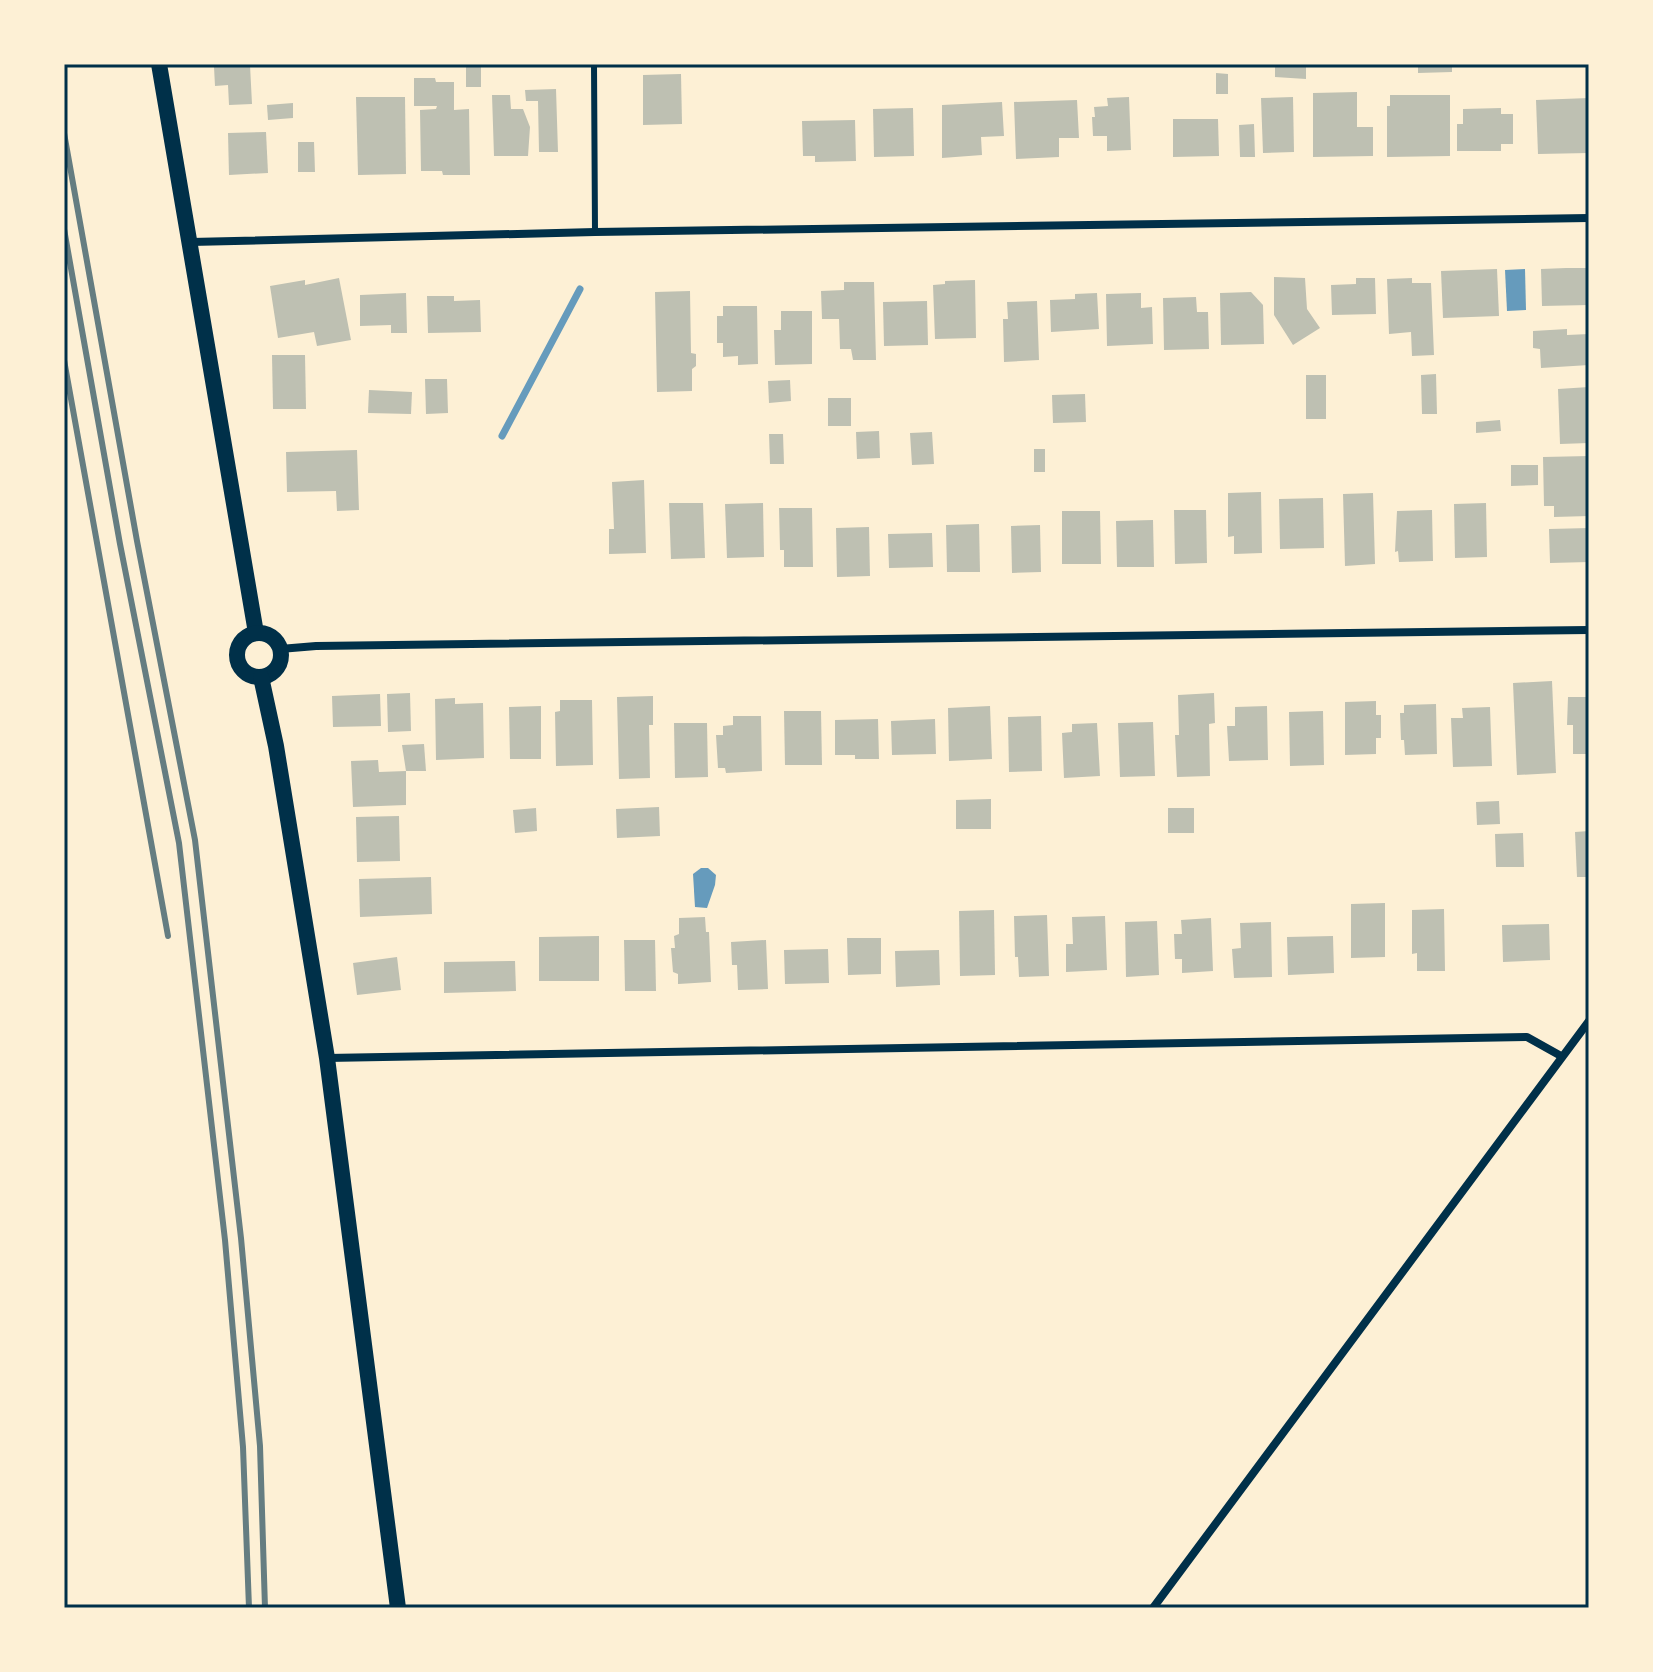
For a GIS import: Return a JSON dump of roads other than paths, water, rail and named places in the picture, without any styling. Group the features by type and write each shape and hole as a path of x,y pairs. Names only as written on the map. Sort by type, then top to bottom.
{"main road":[{"path":"159,64 256,633"},
{"path":"256,633 269,634 280,649 279,664 261,677 250,675 242,669 237,658 243,640 256,633"},
{"path":"261,677 271,720 327,1058 398,1608"}],"street":[{"path":"191,242 595,232 1589,218"},
{"path":"280,649 316,646 1589,630"},
{"path":"1153,1608 1589,1021"},
{"path":"327,1058 1527,1037 1561,1056"}],"lane":[{"path":"594,64 595,232"}],"water":[{"path":"1525,269 1526,310 1507,311 1505,270"},
{"path":"701,868 708,868 716,875 707,908 695,907 693,874"}],"waterway":[{"path":"502,436 580,289"}],"railway":[{"path":"64,133 137,541 195,840 241,1238 260,1446 265,1608"},
{"path":"64,229 120,544 179,843 225,1240 243,1447 249,1608"},
{"path":"64,360 168,936"}]}
